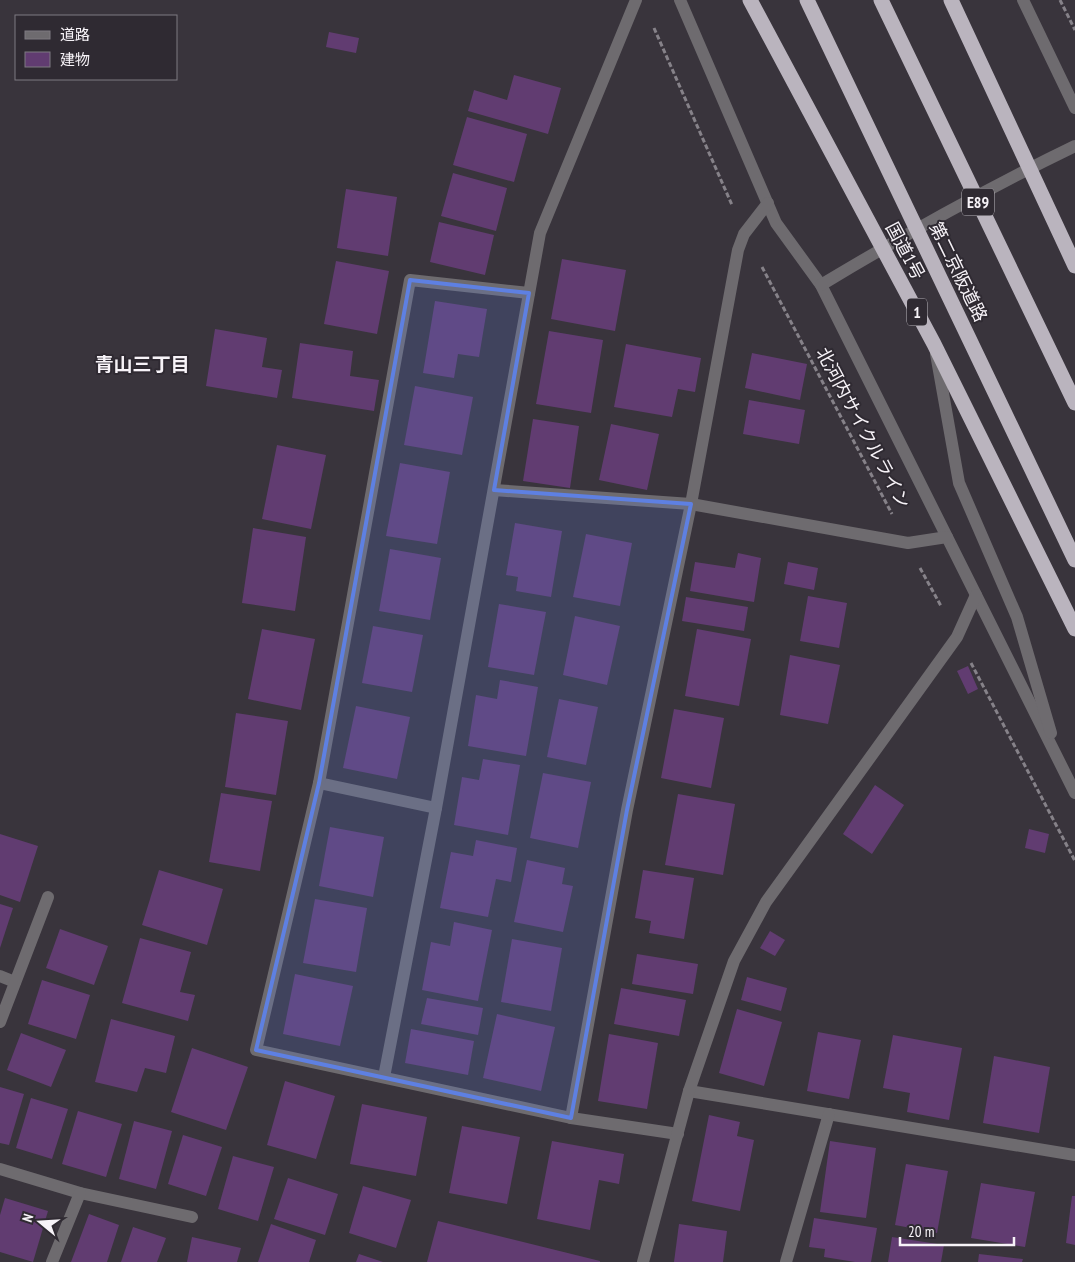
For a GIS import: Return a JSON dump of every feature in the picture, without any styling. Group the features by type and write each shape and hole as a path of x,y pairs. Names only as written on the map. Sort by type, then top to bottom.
{"highway":[{"name":"国道1号","path":"750,0 934,344 1075,629"},
{"name":"第二京阪道路","path":"807,0 1075,560"},
{"name":"E89","path":"880,0 1075,403"},
{"path":"951,0 1075,266"}],"street":[{"path":"384,1077 436,808 540,233 636,0"},
{"path":"680,0 776,223 821,285 1075,793"},
{"path":"1023,0 1075,108"},
{"path":"821,285 883,248 1030,168 1075,146"},
{"path":"571,1118 627,810 692,504 738,250 744,234 768,203"},
{"path":"529,294 410,280 319,782 256,1050 571,1118 678,1134"},
{"path":"934,344 959,483 1017,617 1061,764"},
{"path":"494,490 692,504 908,544 947,537"},
{"path":"643,1262 690,1090 734,961 766,902 957,637 976,595"},
{"path":"319,782 436,808"},
{"path":"0,1022 48,897"},
{"path":"0,976 15,982"},
{"path":"690,1090 1075,1155"},
{"path":"786,1262 829,1114"},
{"path":"0,1169 80,1193 192,1218"},
{"path":"52,1262 80,1193"}],"path":[{"path":"1060,0 1075,30"},
{"name":"北河内サイクルライン","path":"654,27 744,234 1075,862"}],"highlighted area":[{"path":"410,280 529,293 494,490 691,504 627,810 571,1118 256,1050 319,783"}],"building":[{"path":"329,32 359,38 356,53 326,47"},
{"path":"514,75 561,88 548,134 468,111 474,90 507,100"},
{"path":"467,117 527,134 514,182 453,165"},
{"path":"453,173 507,188 496,231 441,216"},
{"path":"346,189 397,197 388,256 337,248"},
{"path":"439,222 494,235 485,275 430,262"},
{"path":"562,259 626,270 615,331 551,319"},
{"path":"336,261 389,271 377,334 324,324"},
{"path":"435,301 487,309 479,357 458,354 454,378 423,373"},
{"path":"215,329 267,338 262,367 282,370 277,398 206,386"},
{"path":"549,331 603,340 591,413 536,404"},
{"path":"300,343 353,351 350,376 379,380 374,411 292,398"},
{"path":"626,344 701,358 695,392 678,389 672,417 614,407"},
{"path":"752,353 807,364 800,400 745,388"},
{"path":"415,386 473,397 462,455 404,445"},
{"path":"749,400 805,410 799,444 743,434"},
{"path":"533,419 579,426 570,488 523,481"},
{"path":"611,424 659,434 647,490 599,480"},
{"path":"277,445 326,455 311,529 262,519"},
{"path":"400,463 450,472 437,544 386,536"},
{"path":"515,523 562,531 551,597 516,591 518,577 506,575"},
{"path":"253,528 306,537 295,611 242,603"},
{"path":"586,534 632,543 620,606 573,597"},
{"path":"390,549 441,558 430,620 379,611"},
{"path":"738,553 761,558 754,602 690,591 695,562 735,568"},
{"path":"788,562 818,568 814,590 784,584"},
{"path":"808,596 847,603 839,648 800,641"},
{"path":"686,597 748,607 744,631 682,621"},
{"path":"499,604 546,612 534,675 488,667"},
{"path":"575,616 620,626 607,685 563,675"},
{"path":"373,626 423,635 412,692 362,683"},
{"path":"262,629 315,639 301,710 248,699"},
{"path":"697,629 751,639 739,706 685,696"},
{"path":"790,655 840,665 828,724 780,715"},
{"path":"968,666 978,689 968,694 957,671"},
{"path":"500,680 538,687 526,756 468,746 476,695 497,699"},
{"path":"559,699 598,707 586,765 547,757"},
{"path":"356,706 410,717 397,779 343,768"},
{"path":"674,709 724,718 711,788 661,778"},
{"path":"236,713 288,721 276,795 225,787"},
{"path":"483,759 520,765 508,835 454,825 462,777 479,780"},
{"path":"543,773 591,782 578,848 530,838"},
{"path":"875,785 904,805 872,854 843,834"},
{"path":"221,793 272,801 260,871 209,862"},
{"path":"678,794 735,804 723,875 665,865"},
{"path":"330,827 384,837 373,897 319,886"},
{"path":"1029,829 1049,834 1045,853 1025,848"},
{"path":"0,834 38,846 20,902 0,895"},
{"path":"476,840 517,848 511,882 496,879 488,917 440,908 451,852 473,856"},
{"path":"527,860 565,868 562,884 573,886 563,932 514,922"},
{"path":"159,870 223,889 207,945 142,925"},
{"path":"643,870 694,878 684,939 649,933 651,921 635,918"},
{"path":"315,899 367,908 356,972 303,963"},
{"path":"0,904 13,908 0,948"},
{"path":"454,922 492,930 478,1001 422,990 431,942 450,946"},
{"path":"60,929 108,946 94,985 46,968"},
{"path":"770,931 785,940 775,956 760,948"},
{"path":"140,938 191,952 180,992 195,995 188,1021 122,1003"},
{"path":"512,939 562,948 551,1011 501,1002"},
{"path":"637,954 698,964 693,994 632,984"},
{"path":"295,974 353,986 340,1046 283,1034"},
{"path":"747,977 787,988 781,1011 741,1000"},
{"path":"42,980 90,995 76,1039 28,1024"},
{"path":"621,988 686,1000 679,1036 614,1024"},
{"path":"427,998 483,1008 478,1035 421,1024"},
{"path":"737,1009 782,1022 764,1086 719,1073"},
{"path":"497,1014 555,1027 541,1091 483,1078"},
{"path":"111,1019 175,1036 166,1073 145,1068 137,1092 95,1082"},
{"path":"411,1029 474,1041 468,1075 405,1063"},
{"path":"818,1032 861,1040 849,1099 807,1091"},
{"path":"21,1033 66,1050 51,1087 7,1070"},
{"path":"609,1034 658,1043 647,1109 598,1101"},
{"path":"893,1035 962,1048 949,1120 907,1112 910,1093 883,1088"},
{"path":"192,1048 248,1067 226,1130 171,1112"},
{"path":"994,1056 1050,1067 1039,1133 983,1123"},
{"path":"285,1081 335,1096 316,1159 267,1145"},
{"path":"0,1087 24,1094 9,1145 0,1143"},
{"path":"31,1098 68,1109 52,1159 16,1148"},
{"path":"362,1104 427,1117 416,1176 350,1164"},
{"path":"78,1111 122,1124 106,1177 62,1164"},
{"path":"709,1115 740,1122 737,1136 754,1140 740,1211 692,1201"},
{"path":"134,1121 172,1131 156,1189 119,1179"},
{"path":"462,1126 520,1137 507,1204 449,1193"},
{"path":"183,1135 222,1147 206,1196 168,1184"},
{"path":"552,1141 624,1154 619,1184 599,1180 590,1230 537,1219"},
{"path":"830,1141 876,1148 866,1218 820,1212"},
{"path":"233,1156 274,1167 258,1221 218,1209"},
{"path":"906,1164 948,1171 937,1233 895,1225"},
{"path":"288,1178 338,1194 325,1235 274,1219"},
{"path":"981,1183 1035,1192 1025,1247 971,1238"},
{"path":"363,1186 411,1200 396,1248 349,1233"},
{"path":"1072,1196 1075,1196 1075,1245 1066,1243"},
{"path":"5,1198 48,1211 33,1262 0,1252 0,1215"},
{"path":"89,1214 119,1225 107,1262 71,1262"},
{"path":"814,1218 877,1228 871,1262 855,1262 824,1257 825,1249 809,1247"},
{"path":"438,1221 600,1261 600,1262 427,1262"},
{"path":"271,1224 316,1240 309,1262 258,1262"},
{"path":"679,1224 727,1231 723,1262 674,1262"},
{"path":"133,1227 166,1238 157,1262 121,1262"},
{"path":"192,1237 241,1248 237,1262 187,1262"},
{"path":"892,1237 944,1245 941,1262 888,1262"},
{"path":"359,1254 383,1262 356,1262"},
{"path":"979,1254 1023,1259 1022,1262 978,1262"}],"district":[{"name":"青山三丁目","path":"142,364"}]}
